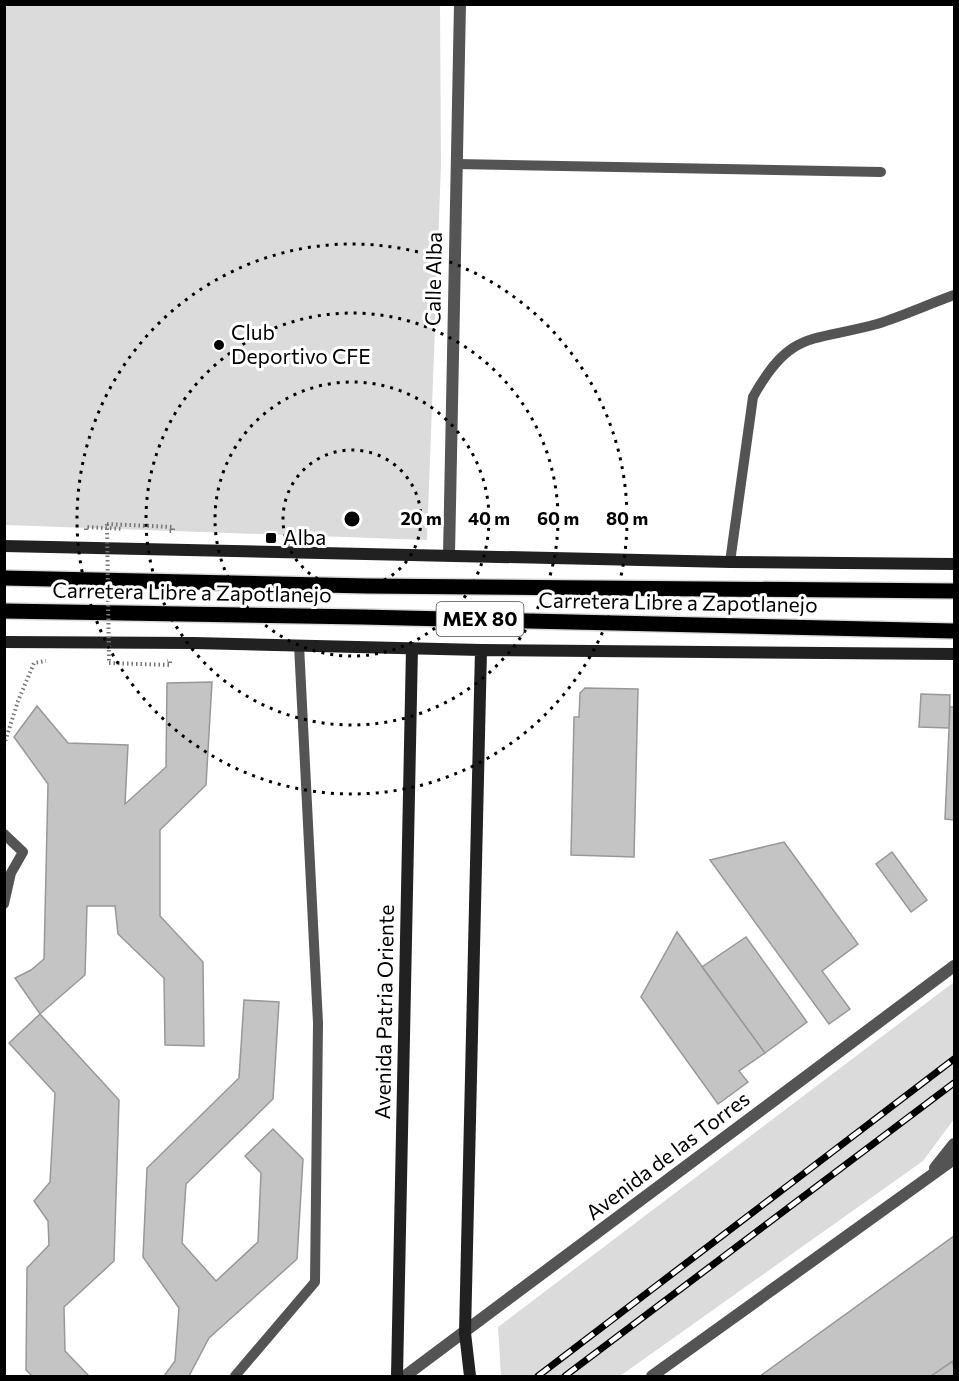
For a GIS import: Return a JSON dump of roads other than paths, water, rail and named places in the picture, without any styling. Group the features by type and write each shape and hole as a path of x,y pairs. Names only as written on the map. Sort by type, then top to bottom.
{"main road":[{"name":"Carretera Libre a Zapotlanejo","path":"4,546 730,562 954,564"},
{"name":"Carretera Libre a Zapotlanejo","path":"4,578 355,585 954,591"},
{"name":"Carretera Libre a Zapotlanejo","path":"4,611 362,616 954,631"},
{"path":"4,642 298,645 481,650 954,654"},
{"name":"Avenida Patria Oriente","path":"397,1377 412,648"},
{"path":"470,1377 465,1333 481,650"}],"street":[{"name":"Calle Alba","path":"449,555 460,4"},
{"name":"Avenida de las Torres","path":"405,1377 954,966"},
{"path":"922,1182 954,1144"},
{"path":"652,1377 954,1159"}],"lane":[{"path":"456,164 881,172"},
{"path":"730,562 753,397 766,374 793,346 808,339 878,323 954,295"},
{"path":"235,1377 315,1282 318,1023 298,645"},
{"path":"4,834 23,852 8,872 4,904"}],"railway":[{"path":"538,1376 954,1059"},
{"path":"565,1376 954,1083"}],"place":[{"name":"Club Deportivo CFE","path":"219,345"},
{"name":"Alba","path":"271,538"}]}
